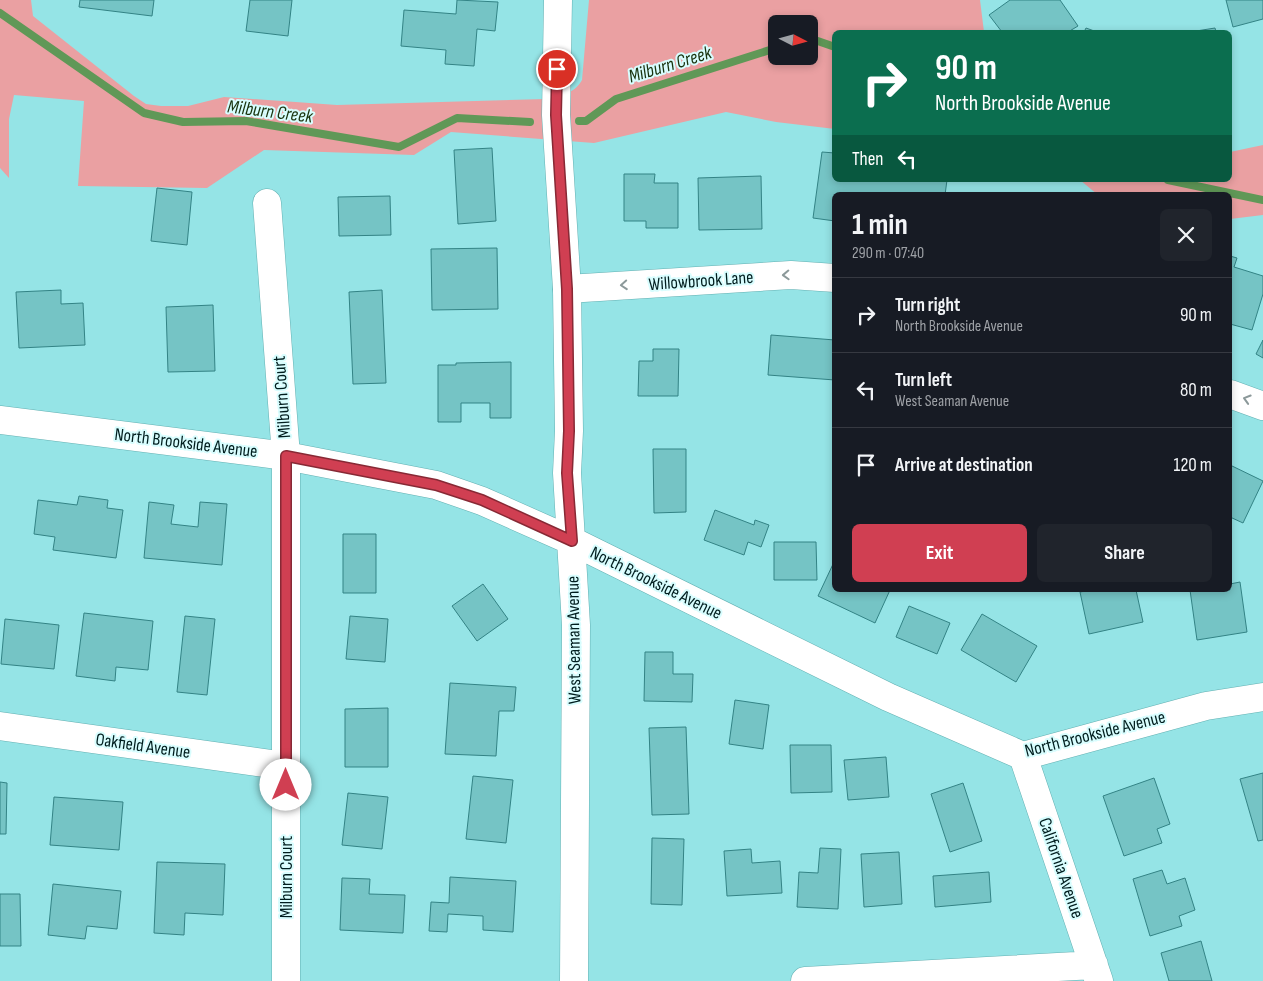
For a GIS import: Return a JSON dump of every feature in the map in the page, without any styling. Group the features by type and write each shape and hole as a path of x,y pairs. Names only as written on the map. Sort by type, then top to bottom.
{"main road":[{"name":"West Seaman Avenue","path":"558,0 556,115 567,289 569,431 567,473 576,625 574,981"},
{"name":"Milburn Court","path":"267,203 286,456 286,981"},
{"name":"Willowbrook Lane","path":"567,289 791,275 832,278"},
{"path":"1232,395 1263,406"},
{"name":"North Brookside Avenue","path":"0,420 286,456 436,485 482,500 572,541 888,698 1023,756 1206,706 1263,697"},
{"name":"Oakfield Avenue","path":"0,726 286,766"},
{"name":"California Avenue","path":"1023,756 1096,973"},
{"path":"805,981 1096,973"}],"shaded area":[{"path":"0,0 31,0 33,16 134,96 146,104 161,106 188,106 224,97 337,105 546,99 557,97 567,94 579,85 582,80 589,0 980,0 984,30 832,30 832,129 776,122 726,112 594,143 451,132 414,155 264,150 207,188 78,186 84,101 14,95 9,119 9,178 0,168"},
{"path":"1263,145 1263,215 1232,219 1232,192 1094,192 1082,182 1232,182 1232,152"}],"building":[{"path":"80,0 154,0 152,16 79,7"},
{"path":"250,0 292,0 288,36 246,31"},
{"path":"457,0 498,2 495,31 477,29 474,66 445,64 446,50 401,46 404,10 456,14"},
{"path":"1010,0 1060,0 1078,26 1071,30 1000,30 989,15"},
{"path":"1226,0 1263,0 1263,19 1233,27"},
{"path":"492,148 496,221 458,224 454,150"},
{"path":"822,152 832,153 832,182 947,182 945,192 832,192 832,221 813,218"},
{"path":"624,174 655,174 654,183 678,183 678,228 646,228 646,221 624,221"},
{"path":"761,176 762,229 699,230 698,178"},
{"path":"157,188 192,192 187,245 151,241"},
{"path":"390,196 391,235 339,236 338,197"},
{"path":"497,248 498,309 432,310 431,249"},
{"path":"1232,257 1237,258 1234,267 1263,276 1263,294 1252,330 1232,325"},
{"path":"61,290 61,304 83,303 85,345 19,348 16,292"},
{"path":"382,290 386,383 353,384 349,292"},
{"path":"213,305 215,371 168,372 166,307"},
{"path":"771,335 832,340 832,380 768,375"},
{"path":"1263,340 1263,358 1256,354"},
{"path":"653,349 679,349 678,396 638,396 639,361 653,361"},
{"path":"511,362 511,418 490,418 490,403 461,403 461,422 438,422 438,365"},
{"path":"653,449 686,449 686,512 654,513"},
{"path":"1232,466 1263,481 1243,523 1232,518"},
{"path":"79,496 108,500 107,508 123,510 116,558 53,550 55,537 34,534 38,500 77,505"},
{"path":"149,502 174,505 171,524 198,527 200,502 227,504 222,565 144,558"},
{"path":"715,510 754,525 755,520 769,525 761,547 748,542 744,555 704,540"},
{"path":"343,534 376,534 376,593 343,593"},
{"path":"774,542 816,542 817,580 774,580"},
{"path":"832,566 832,592 889,592 875,623 818,596"},
{"path":"1240,582 1247,632 1197,640 1190,592 1232,592 1232,584"},
{"path":"483,584 508,619 477,641 452,606"},
{"path":"1080,592 1136,592 1143,622 1089,634"},
{"path":"909,606 950,623 937,654 896,637"},
{"path":"84,613 153,621 148,670 116,667 115,681 76,676"},
{"path":"982,614 1037,646 1016,682 961,650"},
{"path":"185,616 215,619 207,695 177,692"},
{"path":"350,616 388,619 385,662 346,659"},
{"path":"5,619 59,625 54,669 1,664"},
{"path":"645,652 673,652 673,674 693,674 692,702 644,701"},
{"path":"450,683 516,687 514,711 499,711 496,756 445,754"},
{"path":"735,700 769,705 763,749 729,744"},
{"path":"388,708 388,767 345,767 345,709"},
{"path":"686,727 689,814 652,815 649,728"},
{"path":"790,745 831,745 832,792 791,793"},
{"path":"886,757 889,797 848,800 844,760"},
{"path":"1263,773 1263,840 1258,841 1240,779"},
{"path":"473,776 513,780 506,843 466,839"},
{"path":"1154,778 1170,824 1157,829 1162,843 1124,856 1103,796"},
{"path":"0,782 7,783 6,834 0,834"},
{"path":"963,783 982,841 950,852 931,794"},
{"path":"348,793 388,797 382,849 342,845"},
{"path":"54,797 123,802 119,850 50,845"},
{"path":"652,838 684,839 682,905 651,904"},
{"path":"820,848 841,849 838,909 797,907 799,872 818,873"},
{"path":"751,849 752,863 780,861 782,893 727,896 724,851"},
{"path":"899,852 902,904 864,907 861,854"},
{"path":"157,862 225,864 223,915 185,913 184,935 154,933"},
{"path":"1162,870 1167,884 1185,878 1195,910 1179,916 1182,926 1150,936 1133,879"},
{"path":"989,872 991,902 935,907 933,876"},
{"path":"450,877 516,881 513,932 483,930 483,916 448,914 447,932 429,931 431,902 449,903"},
{"path":"342,878 370,879 369,894 405,895 403,933 340,930"},
{"path":"53,884 121,891 117,929 87,926 85,939 48,935"},
{"path":"0,894 20,894 21,946 0,946"},
{"path":"1201,941 1212,981 1169,981 1161,953"}],"waterway":[{"name":"Milburn Creek","path":"0,13 144,113 183,122 246,121 399,147 457,118 530,122"},
{"name":"Milburn Creek","path":"818,41 832,46"},
{"name":"Milburn Creek","path":"579,121 586,121 616,99 768,51"},
{"name":"Milburn Creek","path":"1178,182 1225,192"},
{"name":"Milburn Creek","path":"1232,193 1263,200"}],"route":[{"path":"286,785 286,456 436,485 482,500 572,541 567,473 569,431 567,289 556,115 557,69"}]}
